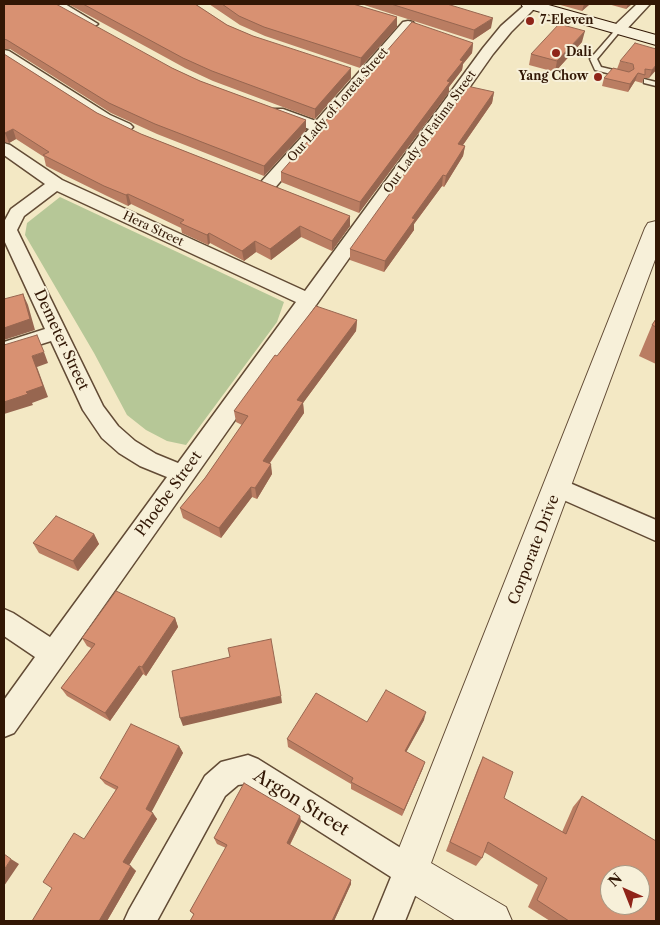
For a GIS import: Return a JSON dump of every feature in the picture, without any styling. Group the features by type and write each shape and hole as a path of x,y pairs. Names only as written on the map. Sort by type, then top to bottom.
{"street":[{"path":"56,4 107,33"},
{"path":"531,4 656,40"},
{"name":"Our Lady of Fatima Street","path":"334,265 488,51 506,29 531,4"},
{"path":"619,29 644,4"},
{"name":"Our Lady of Loreta Street","path":"267,186 364,76 413,26 390,19"},
{"path":"471,45 488,51"},
{"path":"4,54 105,118 141,135"},
{"path":"346,70 364,76"},
{"path":"263,107 319,127"},
{"name":"Hera Street","path":"4,148 56,184 308,300"},
{"path":"249,179 285,193"},
{"name":"Demeter Street","path":"56,184 17,213 8,230 94,410 110,432 127,447 148,460 183,474"},
{"path":"347,217 364,224"},
{"name":"Corporate Drive","path":"409,871 558,487 650,264 656,228"},
{"name":"Phoebe Street","path":"4,723 334,265"},
{"path":"4,349 58,332"},
{"path":"558,487 656,531"},
{"path":"4,621 54,655"},
{"name":"Argon Street","path":"140,921 215,786 231,772 248,769 492,921"},
{"path":"389,921 409,871"}],"lane":[{"path":"619,29 593,59 598,68 627,76"},
{"path":"646,81 656,84"}],"green space":[{"path":"60,197 284,302 277,322 186,445 167,441 146,430 127,415 94,353 25,235 27,223"}],"building":[{"path":"4,4 56,4 172,68 200,81 306,120 264,166 155,124 109,103 4,39"},
{"path":"83,4 195,4 227,25 253,36 351,68 315,109 212,71 183,58"},
{"path":"222,4 353,4 397,17 361,58 264,27 239,16"},
{"path":"391,4 447,4 493,18 474,30"},
{"path":"412,22 473,43 460,60 463,61 447,81 450,82 360,202 281,172"},
{"path":"559,24 585,31 557,61 531,54"},
{"path":"635,43 656,49 656,65 652,70 645,69 645,75 638,73 630,84 604,78 613,68 629,72 634,69 633,64 620,61"},
{"path":"4,54 97,113 141,134 350,216 332,241 300,226 270,249 255,241 242,251 209,233 207,235 180,223 184,220 128,194 126,195 104,186 43,155 49,152 13,129 5,133"},
{"path":"467,86 494,92 458,144 465,146 446,176 443,175 412,218 415,219 385,261 350,249"},
{"path":"23,294 30,319 4,328 4,299"},
{"path":"316,306 357,320 297,400 303,402 263,461 271,464 255,488 251,487 219,528 180,508 205,478 248,416 234,411 275,355 277,356"},
{"path":"656,319 656,327 652,325"},
{"path":"37,335 44,352 32,356 43,386 26,392 28,394 4,402 4,345"},
{"path":"56,516 94,534 73,561 33,543"},
{"path":"116,591 175,618 142,667 139,666 105,713 61,688 95,644 82,638"},
{"path":"271,639 281,696 180,718 172,671 230,657 228,648"},
{"path":"386,690 426,712 405,751 425,762 404,810 351,782 353,778 287,739 316,693 367,722"},
{"path":"131,724 179,746 146,809 153,813 123,862 131,866 99,921 32,921 52,888 43,882 74,833 84,839 118,787 100,778"},
{"path":"483,757 513,772 504,798 566,834 582,796 656,841 656,921 569,921 537,900 547,878 488,842 482,858 450,842"},
{"path":"244,783 300,816 287,843 351,880 332,921 190,921 194,914 190,911 227,845 214,838"},
{"path":"4,854 11,859 4,870"}],"place":[{"name":"7-Eleven","path":"530,21"},
{"name":"Dali","path":"556,53"},
{"name":"Yang Chow","path":"598,77"}]}
